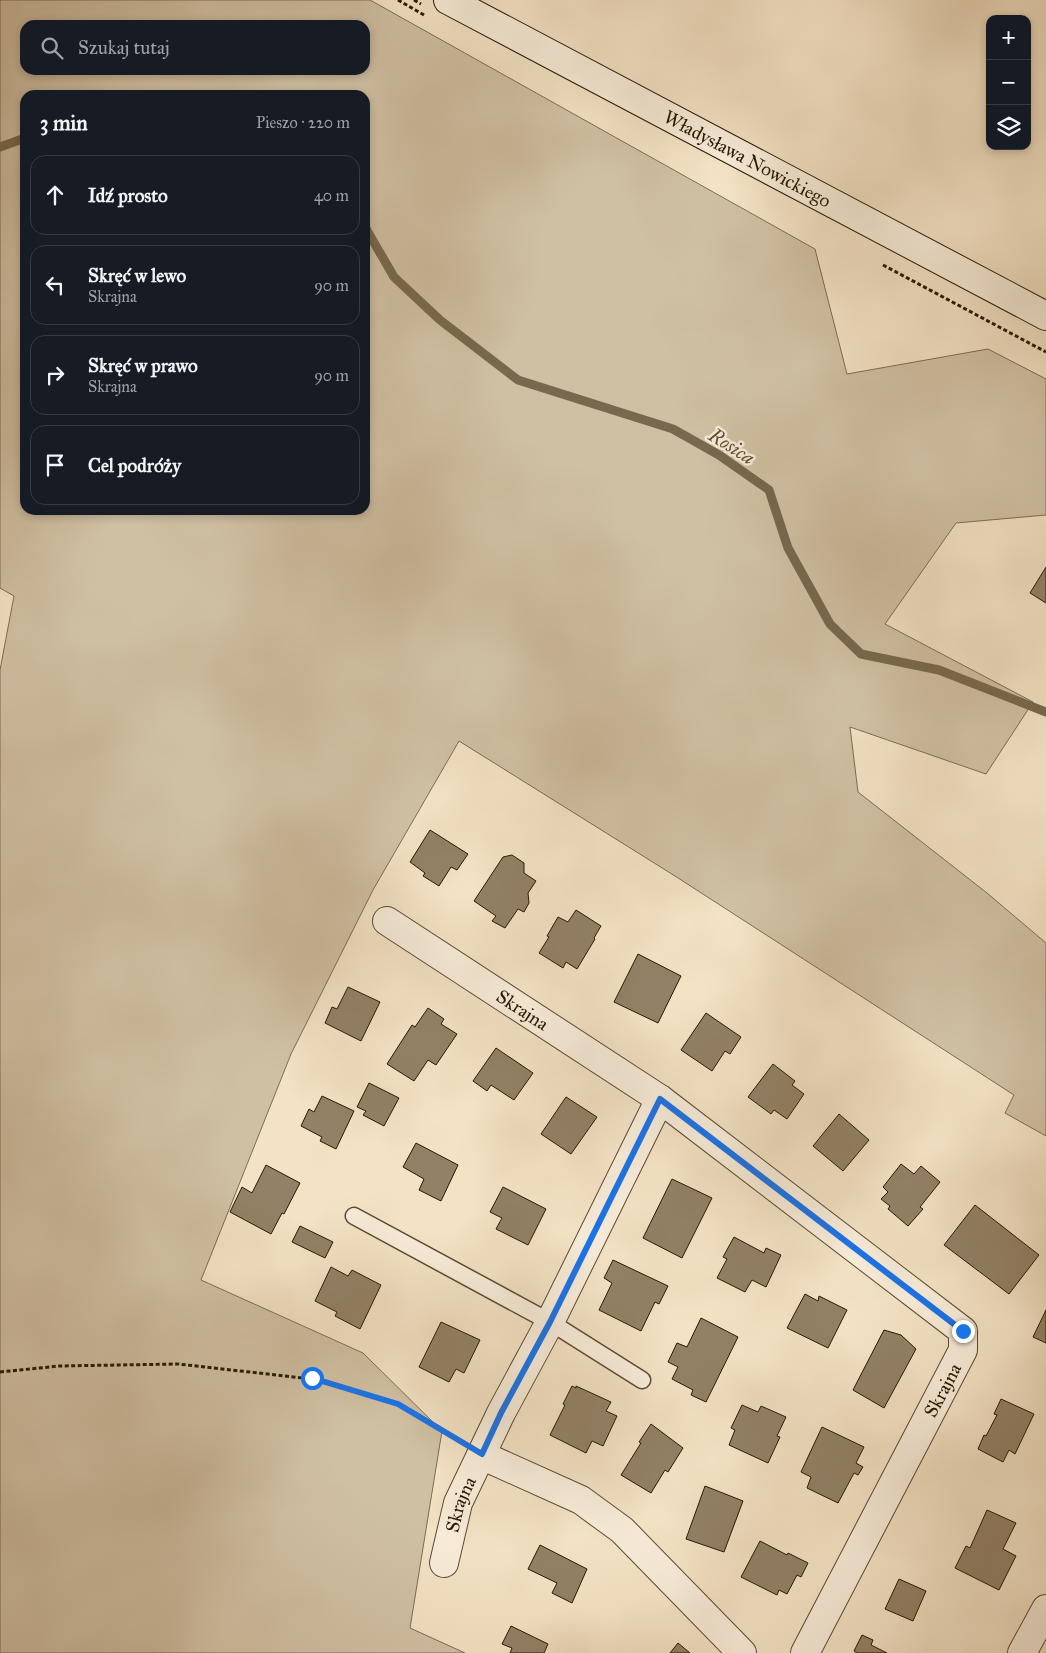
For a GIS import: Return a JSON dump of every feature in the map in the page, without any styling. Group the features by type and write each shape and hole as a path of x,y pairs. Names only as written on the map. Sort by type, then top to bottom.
{"street":[{"name":"Władysława Nowickiego","path":"448,0 1046,316"},
{"name":"Skrajna","path":"387,921 660,1099 963,1331 963,1350 805,1653"},
{"name":"Skrajna","path":"444,1563 458,1503 501,1413 550,1322 660,1099"},
{"path":"482,1454 581,1500 622,1530 742,1653"},
{"path":"1022,1653 1046,1609"}],"lane":[{"path":"354,1216 550,1322 642,1380"}],"path":[{"path":"0,1372 59,1366 178,1364 312,1378 398,1404 482,1454"}],"shaded area":[{"path":"0,0 370,0 815,249 847,374 988,349 1046,379 1046,515 956,523 885,624 1033,702 986,774 850,727 858,792 987,893 1046,943 1046,1136 1005,1113 1014,1095 675,876 459,741 373,890 291,1054 201,1280 363,1353 442,1431 410,1628 465,1653 0,1653 0,670 14,596 0,588"}],"building":[{"path":"1046,567 1046,603 1030,593"},
{"path":"430,830 468,854 457,870 451,867 439,886 423,876 425,873 410,862"},
{"path":"512,855 524,863 524,873 536,881 528,893 529,903 524,912 518,909 505,928 492,921 496,916 474,901 503,857"},
{"path":"576,910 601,926 577,969 566,962 563,968 539,953 558,917 568,922"},
{"path":"638,954 681,976 658,1023 614,1002"},
{"path":"348,987 380,1002 361,1041 325,1023 332,1007 337,1009"},
{"path":"428,1008 444,1019 441,1024 457,1034 436,1065 428,1060 414,1081 387,1064 412,1025 415,1027"},
{"path":"706,1013 741,1037 730,1054 725,1051 712,1071 681,1050"},
{"path":"496,1048 533,1073 514,1100 491,1085 487,1091 473,1081"},
{"path":"773,1064 795,1081 792,1085 804,1094 787,1119 774,1110 771,1114 748,1097"},
{"path":"369,1083 399,1098 384,1126 363,1115 366,1111 357,1107"},
{"path":"322,1096 354,1111 336,1149 320,1141 322,1137 301,1126 309,1109 314,1112"},
{"path":"566,1097 597,1117 571,1154 541,1134"},
{"path":"839,1114 869,1140 843,1171 813,1146"},
{"path":"416,1143 458,1165 441,1201 419,1190 424,1179 403,1167"},
{"path":"901,1164 914,1174 921,1166 940,1182 920,1207 923,1209 908,1226 888,1209 890,1206 881,1199 888,1192 883,1187"},
{"path":"266,1165 300,1183 271,1234 230,1212 242,1187 252,1193"},
{"path":"672,1179 712,1198 682,1258 643,1238"},
{"path":"503,1187 546,1209 528,1245 496,1229 502,1218 490,1212"},
{"path":"975,1205 1039,1255 1009,1294 944,1245"},
{"path":"300,1226 333,1242 325,1258 292,1242"},
{"path":"734,1237 764,1253 766,1248 781,1255 766,1287 752,1280 745,1292 717,1278 727,1259 723,1257"},
{"path":"613,1260 668,1286 659,1304 655,1302 641,1331 599,1310 612,1283 604,1278"},
{"path":"331,1267 348,1276 352,1270 381,1285 360,1329 335,1316 337,1312 315,1301"},
{"path":"805,1294 818,1301 819,1296 847,1310 828,1348 787,1328"},
{"path":"1046,1310 1046,1343 1033,1337"},
{"path":"701,1318 738,1337 706,1402 691,1395 693,1390 672,1379 678,1367 668,1362 677,1343 687,1347"},
{"path":"441,1322 480,1340 464,1373 456,1369 449,1382 419,1367"},
{"path":"884,1330 901,1335 916,1349 884,1408 853,1390"},
{"path":"572,1386 576,1388 576,1386 611,1402 606,1411 617,1416 603,1446 592,1441 586,1453 550,1435"},
{"path":"1001,1399 1034,1414 1015,1454 1009,1450 1003,1462 978,1449 984,1435 986,1436 997,1415 994,1414"},
{"path":"742,1405 758,1412 761,1406 786,1417 777,1436 780,1437 768,1463 729,1445 735,1430 731,1428"},
{"path":"651,1424 683,1448 668,1472 665,1470 651,1493 621,1475"},
{"path":"822,1427 864,1447 856,1463 863,1467 858,1475 854,1473 838,1503 807,1488 811,1477 801,1472"},
{"path":"705,1486 743,1501 724,1552 686,1539"},
{"path":"987,1510 1016,1523 1003,1549 1016,1556 999,1590 955,1568 966,1546 970,1548"},
{"path":"760,1541 808,1563 801,1577 797,1575 787,1594 779,1590 777,1595 741,1577"},
{"path":"540,1545 587,1569 572,1603 552,1593 557,1583 528,1569"},
{"path":"899,1579 926,1591 913,1621 885,1609"},
{"path":"511,1626 548,1644 544,1653 510,1653 512,1648 502,1644"},
{"path":"862,1635 873,1640 871,1645 887,1653 857,1653 854,1651"},
{"path":"678,1643 690,1653 670,1653"}],"waterway":[{"name":"Rosica","path":"0,147 20,140"},
{"name":"Rosica","path":"370,236 394,277 440,320 518,380 673,429 719,455 769,490 788,548 830,624 861,654 939,670 1046,712"}],"route":[{"path":"312,1378 398,1404 482,1454 501,1413 550,1322 660,1099 963,1331"}]}
